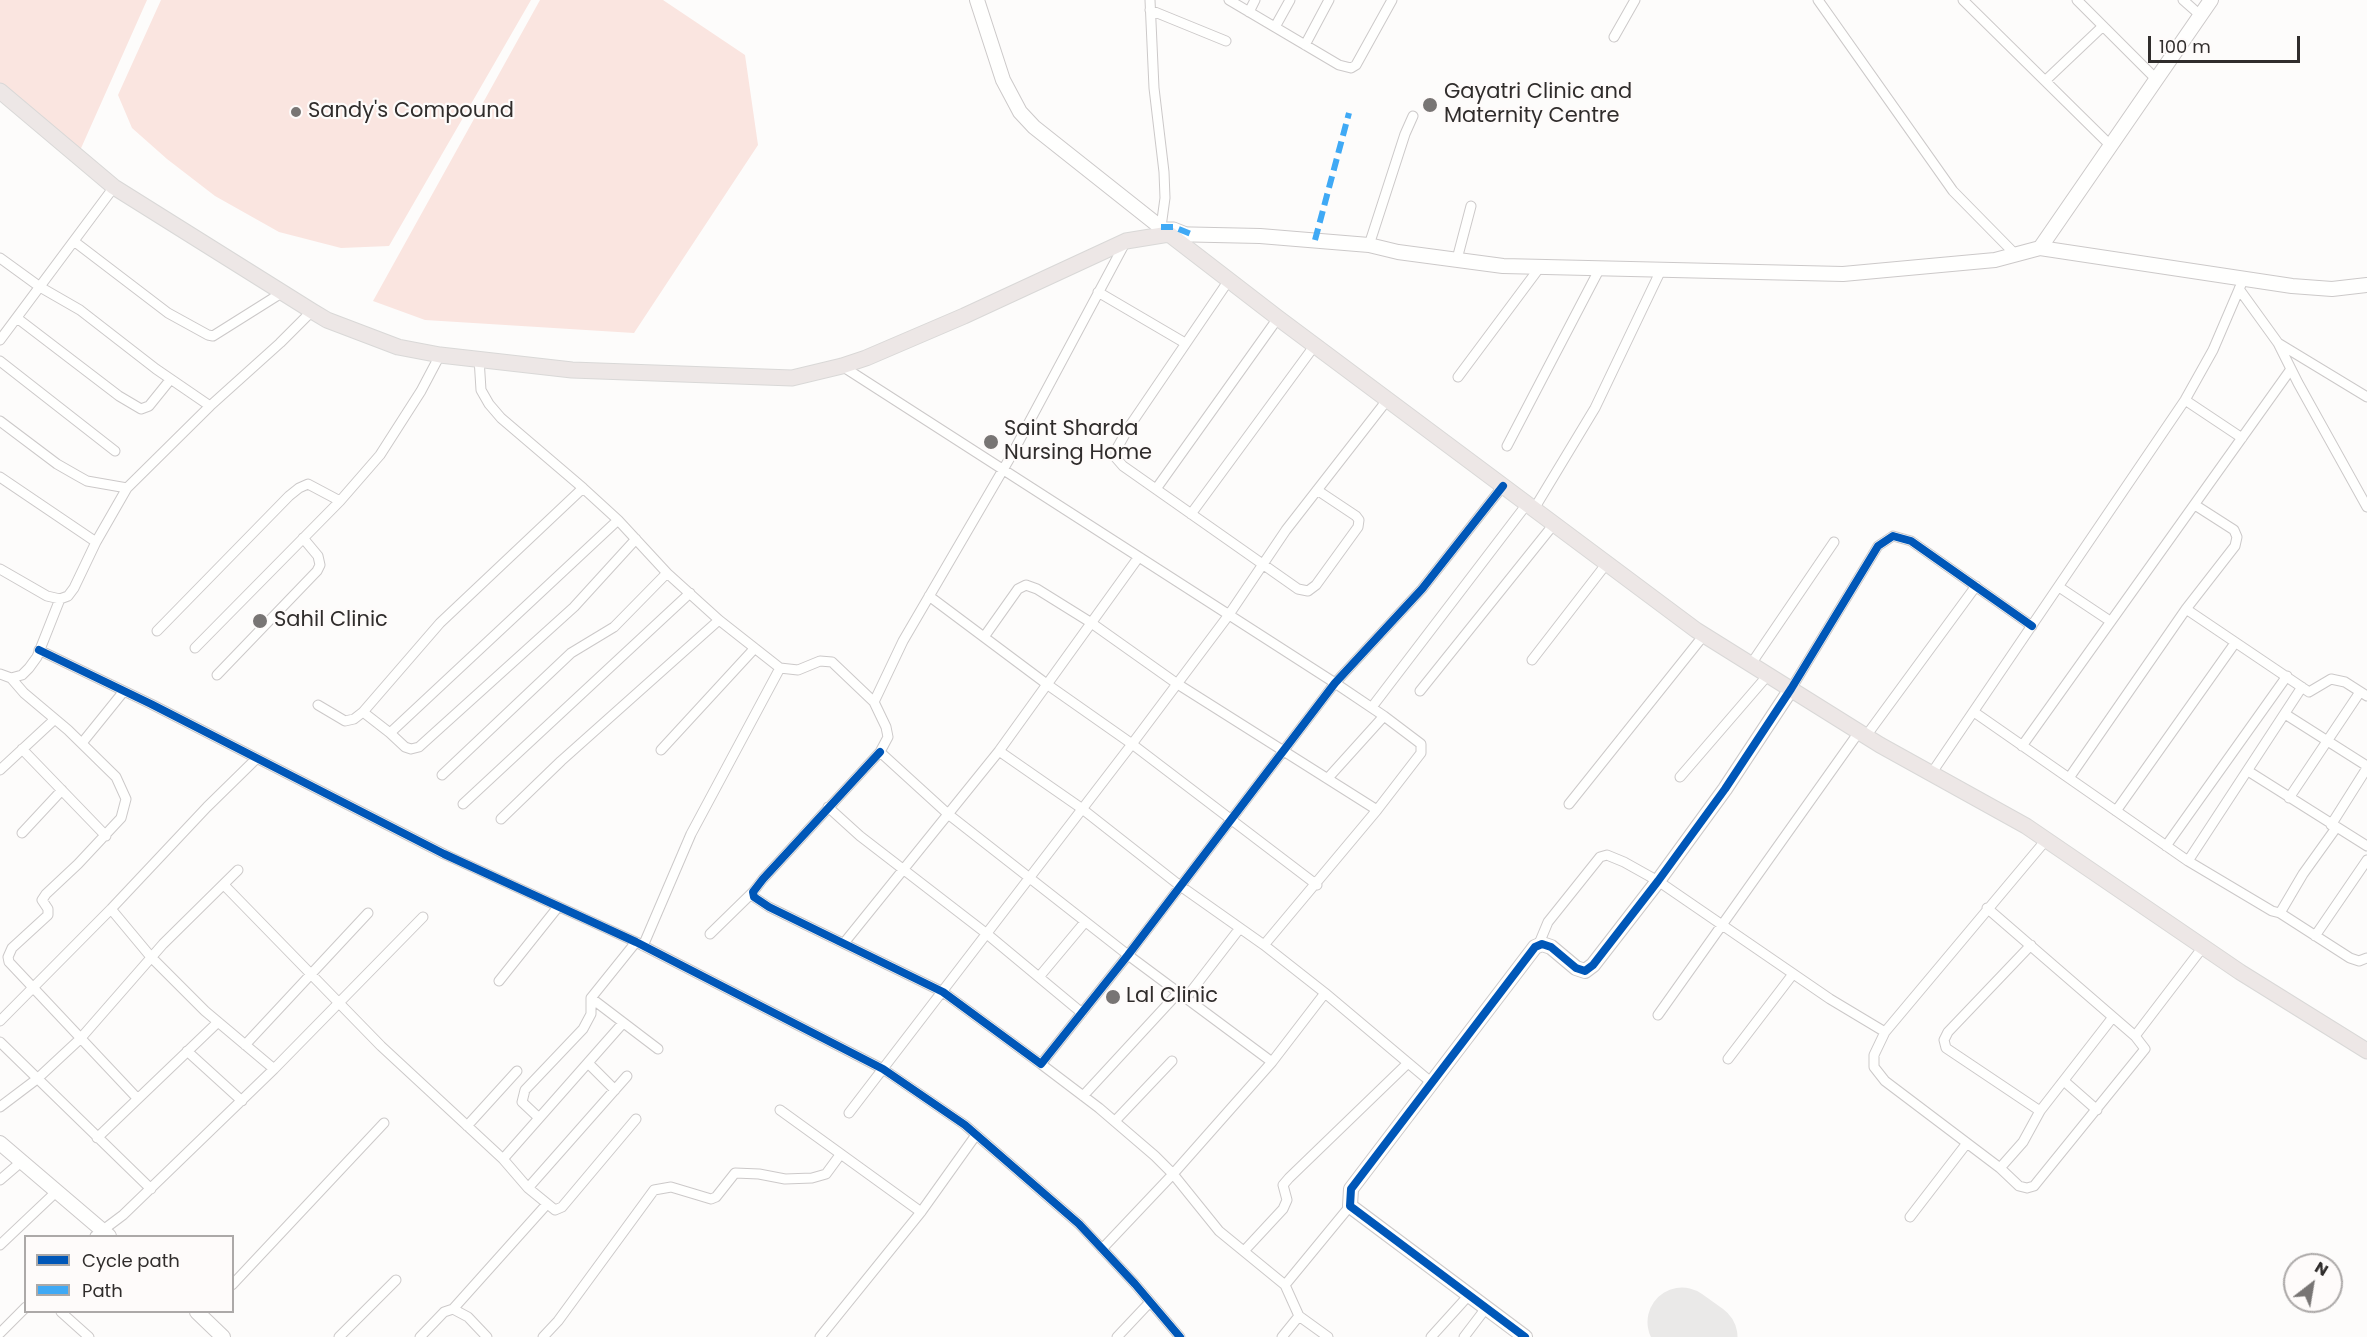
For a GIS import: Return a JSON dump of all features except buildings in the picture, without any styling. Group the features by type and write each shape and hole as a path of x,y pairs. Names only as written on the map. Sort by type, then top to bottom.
{"main road":[{"path":"0,91 114,187 312,311 327,320 398,347 440,355 572,370 792,378 842,366 964,316 1126,241 1165,230 1278,318 1704,635 1863,734 2026,826 2203,946 2367,1052"}],"street":[{"path":"977,0 1003,80 1020,112 1034,127 1165,230 1191,234 1260,236 1369,245 1503,266 1843,274 1995,260 2040,248 2241,284 2332,289 2367,285"},
{"path":"1229,0 1339,65 1351,68 1356,65 1392,0"},
{"path":"1249,12 1255,0"},
{"path":"1275,27 1290,0"},
{"path":"1305,45 1329,0"},
{"path":"1614,37 1635,0"},
{"path":"1818,0 1953,191 2016,255"},
{"path":"1963,0 2110,145"},
{"path":"2078,0 2156,79"},
{"path":"2183,0 2200,15"},
{"path":"2040,248 2211,0"},
{"path":"1165,230 1164,172 1154,88 1150,5 1226,41"},
{"path":"2044,81 2103,26"},
{"path":"1369,245 1413,116"},
{"path":"0,340 114,187"},
{"path":"1456,259 1471,206"},
{"path":"874,702 929,596 1003,470 1126,241"},
{"path":"75,242 168,313 208,335 213,336 283,292"},
{"path":"0,258 40,287 80,310 170,380 210,406"},
{"path":"1458,377 1540,267"},
{"path":"1507,446 1600,268"},
{"path":"1372,707 1531,506 1595,408 1661,270"},
{"path":"1229,280 1116,450 1116,458 1123,466 1298,589 1308,591 1316,585 1358,527 1359,520 1317,490"},
{"path":"2241,284 2278,344 2367,507"},
{"path":"1931,774 2186,400 2213,350 2241,284"},
{"path":"1098,292 1185,343"},
{"path":"0,569 47,596 60,599 68,596 128,488 210,406 312,311"},
{"path":"17,318 110,389 141,409 149,406 170,380"},
{"path":"1156,489 1278,318"},
{"path":"2278,344 2367,397"},
{"path":"1191,514 1315,345"},
{"path":"195,648 340,501 380,455 421,392 440,355"},
{"path":"479,358 481,390 501,418 618,520 667,573 719,620 780,668 798,670 820,661 832,662 874,702 886,727 888,737 880,753 762,879 753,892 710,934"},
{"path":"0,361 115,451"},
{"path":"842,366 1372,707 1421,744 1421,753 1377,810 1317,885 1264,945"},
{"path":"2022,746 2291,369"},
{"path":"849,1113 1132,744 1228,615 1262,563 1388,399"},
{"path":"2186,400 2242,438"},
{"path":"0,421 57,464 87,481 128,488"},
{"path":"0,477 96,542"},
{"path":"156,632 294,492 308,484 340,501"},
{"path":"1041,1064 1128,955 1282,749 1335,683 1422,589 1503,486"},
{"path":"318,705 345,721 354,719 363,712 440,623 583,488"},
{"path":"2069,778 2186,609 2235,546 2237,537 2234,530 2195,505"},
{"path":"390,734 618,520"},
{"path":"1420,691 1554,524"},
{"path":"1286,1285 1350,1206 1351,1189 1534,947 1542,944 1551,947 1576,968 1586,971 1593,965 1725,789 1791,689 1878,546 1893,536 1911,541 2032,626"},
{"path":"217,675 317,571 320,560 303,538"},
{"path":"363,712 405,747 411,749 419,747 574,608 636,539"},
{"path":"1751,664 1834,542"},
{"path":"844,944 999,750 1138,558"},
{"path":"1532,660 1607,562"},
{"path":"442,775 571,653 614,627 667,573"},
{"path":"984,637 1014,594 1026,585 1037,589 1090,622 1176,683 1377,810"},
{"path":"1658,1015 1722,924 1976,586"},
{"path":"2059,587 2110,621"},
{"path":"463,804 690,593"},
{"path":"929,596 1048,685 1132,744 1317,885"},
{"path":"11,678 22,675 29,668 60,599"},
{"path":"2186,609 2310,692 2331,680 2344,682 2364,694 2327,741 2289,798"},
{"path":"501,819 561,761 719,620"},
{"path":"1569,804 1704,635"},
{"path":"2116,811 2235,643"},
{"path":"661,750 754,649"},
{"path":"39,650 435,850 640,944 883,1069 976,1135 1079,1224 1150,1302 1176,1336"},
{"path":"539,1118 522,1102 525,1090 583,1029 591,1014 591,998 640,944 691,834 780,668"},
{"path":"0,674 11,678 24,693 82,743 116,777 123,788 126,799 121,818 106,836 46,894 42,900 48,909 46,918 9,953 9,962 136,1098"},
{"path":"1680,777 1768,675"},
{"path":"2166,846 2287,676"},
{"path":"2188,861 2302,687"},
{"path":"82,743 124,691"},
{"path":"1974,712 2188,861 2272,911 2280,913 2350,958 2359,961 2367,958"},
{"path":"2280,913 2334,826 2367,767 2285,714"},
{"path":"1328,778 1384,716"},
{"path":"0,770 55,719"},
{"path":"22,749 106,836"},
{"path":"999,750 1081,808 1179,885 1264,945 1432,1083"},
{"path":"880,753 948,814 1085,922 1272,1062"},
{"path":"0,1021 256,759"},
{"path":"2248,771 2367,846"},
{"path":"22,833 62,790"},
{"path":"828,807 860,836 987,934 1082,1013"},
{"path":"1987,908 2114,1017 2135,1036 2145,1049 2034,1186 2027,1188 2019,1186 2000,1168 1885,1081 1874,1067 1874,1055 1885,1032 1987,908 2046,840"},
{"path":"1538,945 1548,922 1603,855 1624,862 1658,881 1793,974 1885,1032"},
{"path":"2315,936 2367,860"},
{"path":"0,1107 37,1079 80,1039 151,957 238,870"},
{"path":"224,885 381,1046 502,1159 528,1188 555,1210 562,1207 636,1119"},
{"path":"753,892 759,901 769,907 943,992 1083,1096 1115,1121 1173,1174 1218,1231 1286,1285 1299,1316 1328,1337"},
{"path":"499,981 558,907"},
{"path":"111,909 151,957 217,1023 274,1069"},
{"path":"245,1045 368,913"},
{"path":"0,1143 102,1234 242,1101 423,917"},
{"path":"1039,977 1085,922"},
{"path":"1083,1096 1182,995 1240,928"},
{"path":"2031,945 1948,1032 1944,1040 1946,1048 2040,1111"},
{"path":"2135,1036 2203,946"},
{"path":"1728,1059 1793,974"},
{"path":"1102,1249 1173,1174 1272,1062 1325,993"},
{"path":"591,998 658,1049"},
{"path":"2000,1168 2023,1142 2040,1111 2114,1017"},
{"path":"97,1138 136,1098 217,1023"},
{"path":"502,1159 623,1023"},
{"path":"0,1042 151,1189"},
{"path":"187,1051 242,1101"},
{"path":"1115,1121 1172,1061"},
{"path":"588,1062 615,1090"},
{"path":"1244,1251 1283,1209 1287,1200 1283,1185 1289,1178 1408,1063"},
{"path":"467,1126 517,1071"},
{"path":"528,1188 627,1076"},
{"path":"2064,1081 2097,1110"},
{"path":"780,1110 921,1212"},
{"path":"234,1284 384,1123"},
{"path":"820,1337 921,1212 976,1135"},
{"path":"1910,1217 1967,1143"},
{"path":"543,1337 558,1321 654,1190 671,1188 711,1199 716,1197 735,1173 759,1174 785,1179 812,1178 826,1174 840,1155"},
{"path":"0,1179 21,1162"},
{"path":"0,1245 56,1192"},
{"path":"420,1337 444,1312 453,1309 548,1204"},
{"path":"1350,1206 1525,1337"},
{"path":"339,1337 396,1280"},
{"path":"1431,1337 1469,1295"},
{"path":"1117,1337 1150,1302"},
{"path":"1464,1337 1486,1308"},
{"path":"0,1333 24,1309"},
{"path":"453,1309 468,1317 487,1337"},
{"path":"64,1313 89,1337"},
{"path":"203,1313 223,1337"},
{"path":"1282,1337 1299,1316"}],"shaded area":[{"path":"0,0 147,0 78,155 0,91"},
{"name":"Sandy's Compound","path":"161,0 531,0 389,246 341,248 279,232 215,196 132,128 118,95"},
{"path":"540,0 663,0 745,55 758,145 634,333 425,320 373,301"}],"runway":[{"path":"1682,1322 1703,1337"}],"marked path":[{"path":"1315,240 1349,113"},
{"path":"1161,227 1174,227 1191,234"}],"cycle path":[{"path":"880,752 763,879 753,892 754,897 769,907 943,992 1041,1064 1128,955 1335,683 1422,589 1503,486"},
{"path":"1525,1337 1350,1206 1351,1189 1535,947 1542,944 1551,947 1576,968 1585,971 1593,965 1725,789 1791,689 1878,546 1893,536 1911,541 2032,626"},
{"path":"39,650 151,704 444,854 636,942 883,1069 965,1125 1079,1224 1180,1337"}],"place":[{"name":"Gayatri Clinic and Maternity Centre","path":"1430,105"},
{"name":"Sandy's Compound","path":"296,112"},
{"name":"Saint Sharda Nursing Home","path":"991,442"},
{"name":"Sahil Clinic","path":"260,621"},
{"name":"Lal Clinic","path":"1113,997"}]}
